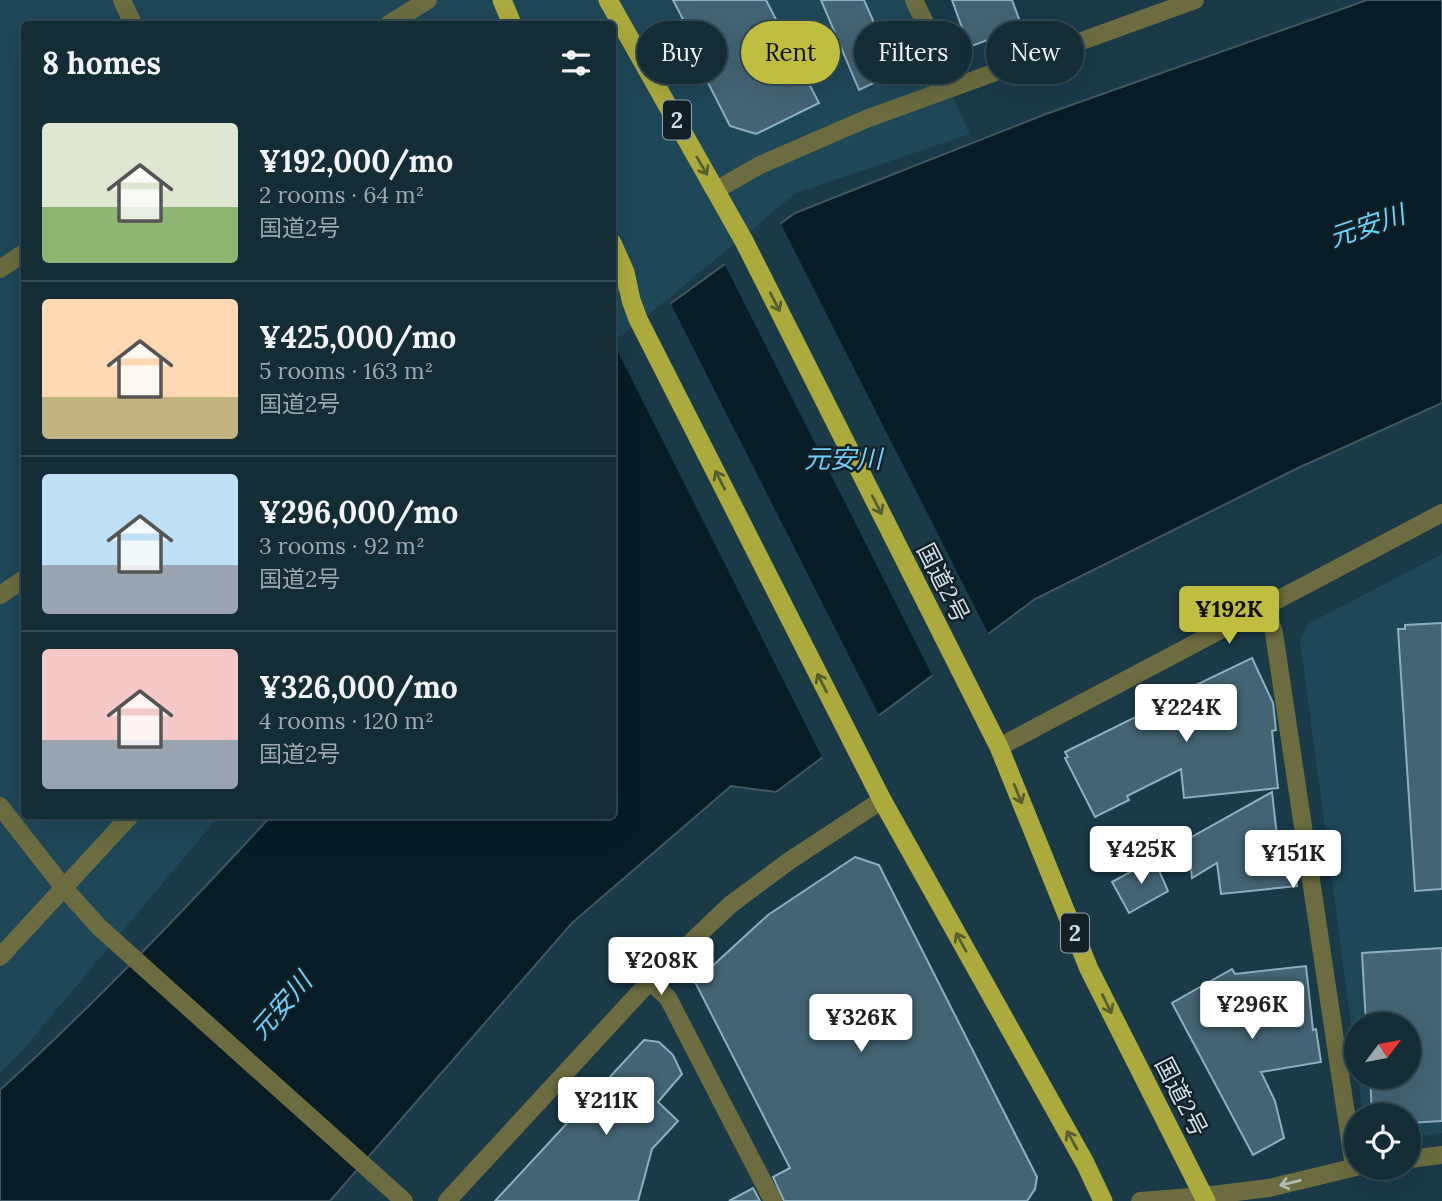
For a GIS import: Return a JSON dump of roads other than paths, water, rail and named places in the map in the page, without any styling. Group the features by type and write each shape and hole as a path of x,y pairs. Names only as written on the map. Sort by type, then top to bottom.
{"highway":[{"path":"502,0 511,21"},
{"name":"国道2号","path":"608,0 744,241 999,747 1089,969 1205,1198"},
{"path":"619,279 882,800 1103,1201"}],"street":[{"path":"122,0 132,21"},
{"path":"394,21 428,0"},
{"path":"914,0 956,85"},
{"path":"716,190 760,165 866,119 1195,0"},
{"path":"0,269 21,256"},
{"path":"999,747 1442,513"},
{"path":"0,595 21,581"},
{"path":"1265,605 1273,633 1345,1103"},
{"path":"447,1201 650,981 730,905 759,882 882,800"},
{"path":"0,806 64,888 110,937 404,1201"},
{"path":"0,957 127,819"},
{"path":"650,981 668,998 773,1201"},
{"path":"1421,1158 1442,1155"},
{"path":"1140,1201 1205,1198 1269,1188 1344,1170"}],"water":[{"name":"元安川","path":"1367,0 1442,0 1442,403 1298,468 1035,599 776,792 731,786 572,923 330,1201 0,1201 0,1090 139,956 268,819 616,819 616,343 795,213 1046,114"}]}
